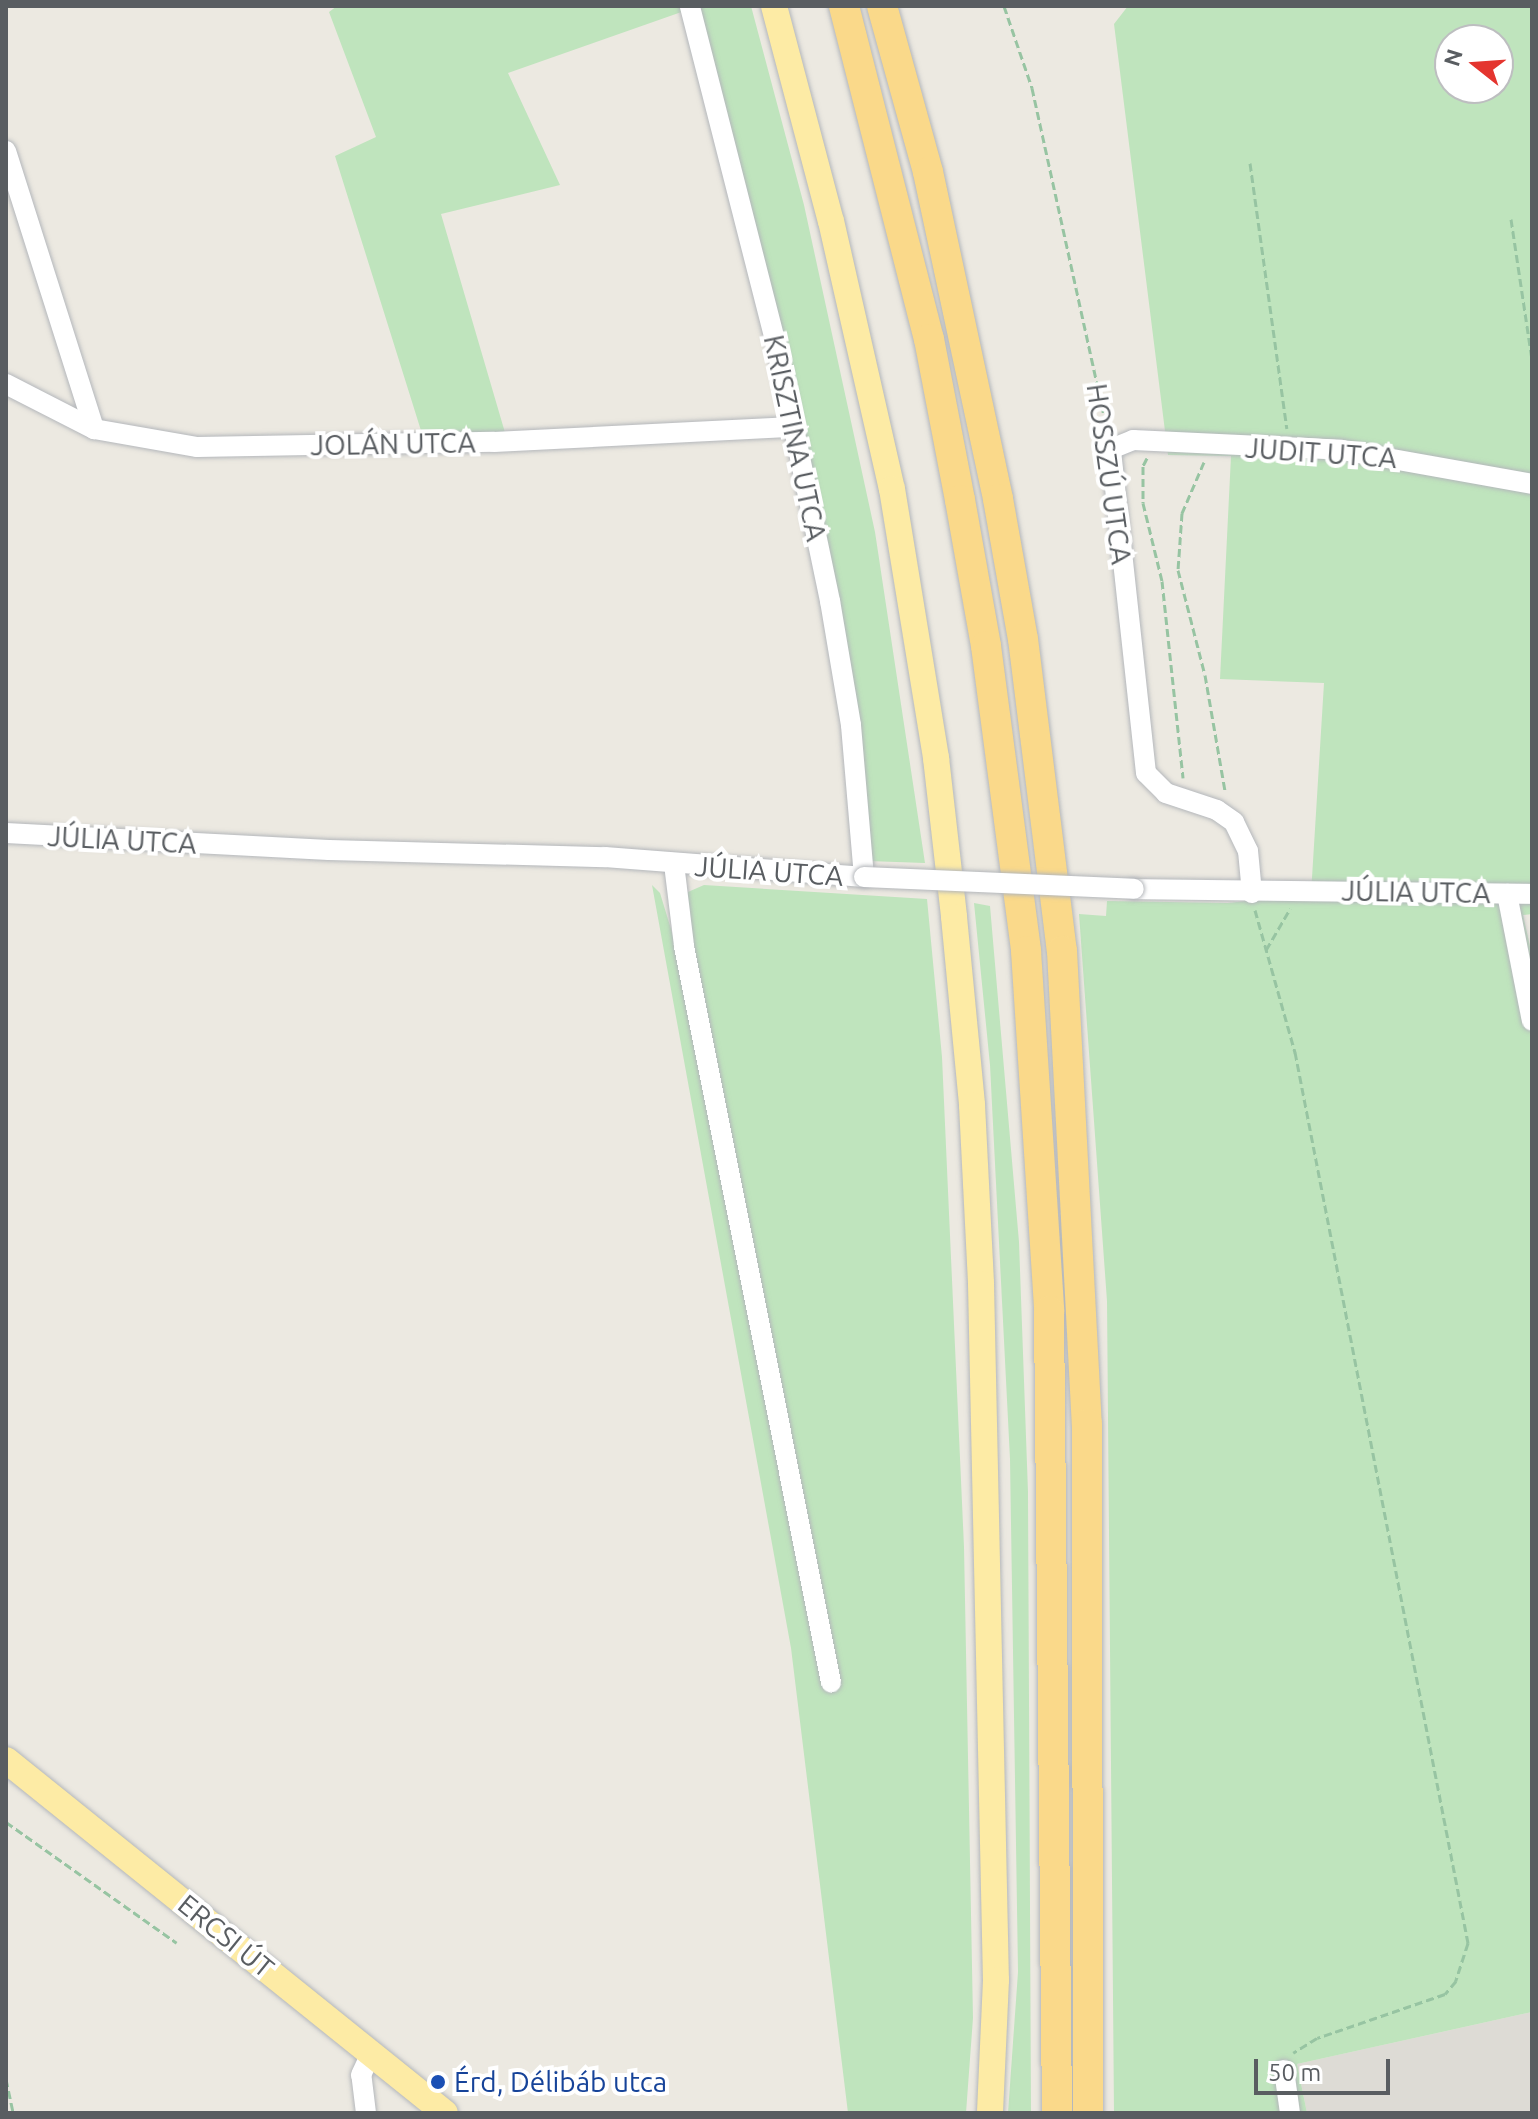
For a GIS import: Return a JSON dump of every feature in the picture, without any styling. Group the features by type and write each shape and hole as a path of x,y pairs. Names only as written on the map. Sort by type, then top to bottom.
{"highway":[{"path":"844,6 929,339 986,646 1026,951 1049,1311 1057,2113"},
{"path":"882,6 928,172 998,499 1023,639 1062,951 1087,1424 1088,2113"}],"main road":[{"path":"774,6 835,235 892,489 936,758 954,917 972,1105 981,1284 996,1938 990,2113"},
{"name":"ERCSI ÚT","path":"6,1760 371,2054 435,2111"}],"street":[{"name":"KRISZTINA UTCA","path":"690,6 750,236 841,663 864,877"},
{"path":"6,151 94,429"},
{"name":"JOLÁN UTCA","path":"6,384 94,429 160,444 212,447 494,442 793,427"},
{"name":"JUDIT UTCA","path":"1111,449 1126,440 1391,455 1532,484"},
{"name":"HOSSZÚ UTCA","path":"1111,449 1142,755 1155,785 1234,822"},
{"path":"1234,822 1248,851 1252,893"},
{"name":"JÚLIA UTCA","path":"6,833 329,850 605,857 864,877 1134,889 1252,893 1313,889 1532,894"},
{"path":"674,864 684,946 831,1682"},
{"path":"1507,894 1532,1021"},
{"path":"366,2113 361,2075 371,2054"},
{"path":"1284,2070 1290,2113"}],"path":[{"name":"HOSSZÚ UTCA","path":"1004,6 1032,88 1111,449"},
{"path":"1250,163 1289,448"},
{"path":"1511,219 1532,360"},
{"path":"1161,442 1143,466 1141,482 1162,581 1181,770 1194,803"},
{"path":"1222,446 1196,472 1188,490 1178,570 1234,822"},
{"path":"1265,954 1284,915 1313,889"},
{"path":"1252,893 1265,954 1295,1052 1468,1943 1456,1981 1445,1994 1317,2038 1289,2056 1284,2070"},
{"path":"6,1822 177,1943"},
{"path":"6,2079 13,2113"}],"shaded area":[{"path":"1532,2012 1532,2113 1307,2113 1297,2064"}],"green space":[{"path":"337,6 751,6 804,205 875,532 925,863 868,861 841,663 690,9 508,73 560,185 441,214 506,436 423,437 335,156 376,137 329,12"},
{"path":"1128,6 1532,6 1532,914 1523,915 1532,955 1532,2012 1297,2064 1307,2113 1114,2113 1107,1301 1079,914 1106,916 1107,901 1228,903 1311,894 1324,683 1220,679 1231,456 1168,455 1114,24"},
{"path":"652,885 660,893 674,939 688,892 704,885 927,899 942,1057 964,1547 973,2018 966,2113 848,2113 791,1648"},
{"path":"974,903 990,906 1019,1242 1028,1492 1031,2113 1008,2113 1018,1972 1010,1459 990,1065"}],"place":[{"name":"Érd, Délibáb utca","path":"438,2082"}]}
